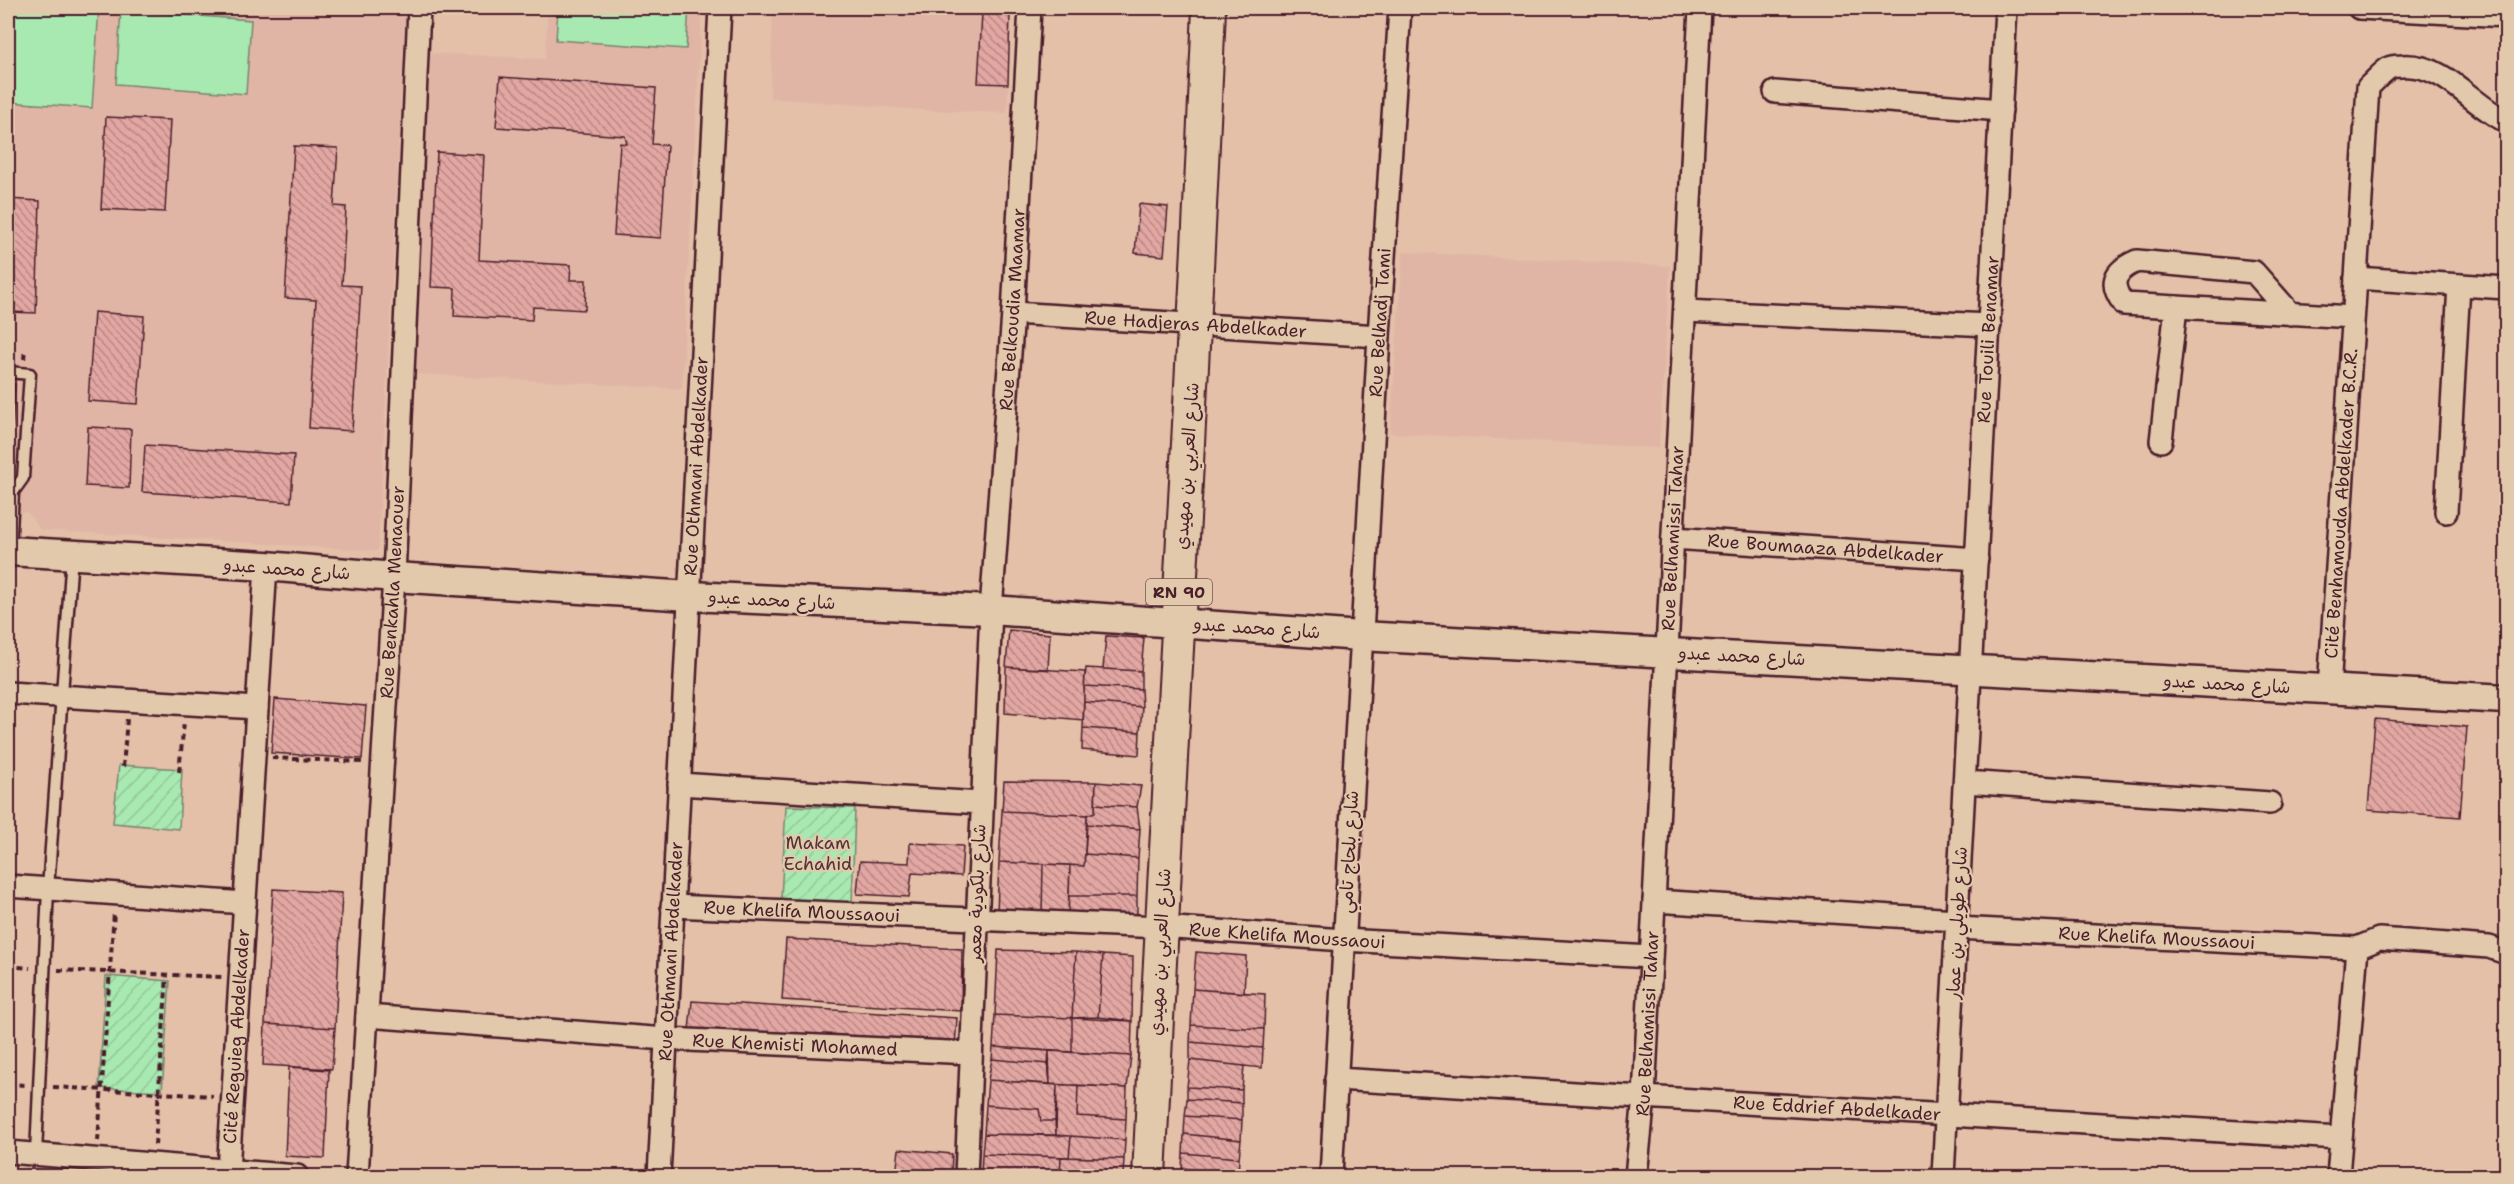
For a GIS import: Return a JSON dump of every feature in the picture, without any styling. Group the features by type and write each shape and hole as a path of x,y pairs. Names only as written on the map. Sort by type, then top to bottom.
{"main road":[{"name":"شارع العربي بن مهيدي","path":"1149,1176 1177,622 1196,324 1209,8"}],"street":[{"name":"Rue Benkahla Menaouer","path":"357,1176 394,577 419,8"},
{"name":"Rue Othmani Abdelkader","path":"659,1176 720,8"},
{"name":"Rue Belkoudia Maamar","path":"991,610 1013,314 1030,8"},
{"name":"Rue Belhadj Tami","path":"1362,636 1400,8"},
{"name":"Rue Belhamissi Tahar","path":"1636,1176 1644,1097 1700,8"},
{"name":"Rue Touili Benamar","path":"1972,669 2006,8"},
{"path":"2359,8 2506,16"},
{"name":"Cité Benhamouda Abdelkader B.C.R.","path":"2329,690 2368,87 2390,67 2407,66 2434,72 2506,121"},
{"path":"1775,92 2001,110"},
{"path":"2290,314 2254,272 2137,261 2123,267 2115,279 2116,293 2124,304 2290,314 2353,317"},
{"path":"2356,278 2506,288"},
{"path":"2446,512 2459,285"},
{"path":"2162,441 2176,307"},
{"path":"1685,311 1990,325"},
{"name":"Rue Hadjeras Abdelkader","path":"1013,314 1379,336"},
{"name":"Rue Boumaaza Abdelkader","path":"1673,538 1977,559"},
{"name":"شارع محمد عبدو","path":"9,551 266,566 394,577 690,596 991,610 1362,636 2506,699"},
{"name":"Cité Reguieg Abdelkader","path":"228,1171 266,566"},
{"name":"شارع بلكودية معمر","path":"966,1176 991,610"},
{"name":"شارع بلحاج تامي","path":"1331,1176 1362,636"},
{"name":"شارع طويلي بن عمار","path":"1943,1176 1972,669"},
{"path":"8,693 257,708"},
{"path":"1965,782 2270,803"},
{"path":"679,784 981,803"},
{"name":"Cité Reguieg Abdelkader","path":"8,886 245,903"},
{"name":"Rue Khelifa Moussaoui","path":"1654,901 1957,924 2356,948 2379,939 2489,947 2506,953"},
{"name":"Rue Khelifa Moussaoui","path":"672,906 1161,927 1651,957"},
{"path":"2338,1176 2356,948"},
{"name":"Rue Khemisti Mohamed","path":"366,1016 666,1039 971,1053"},
{"name":"Rue Eddrief Abdelkader","path":"1336,1079 2340,1138"},
{"path":"8,1152 297,1176"}],"lane":[{"path":"8,372 30,374 23,478 10,492 9,551"},
{"path":"36,1154 48,889 72,555"}],"path":[{"path":"23,362 25,349"},
{"path":"123,767 128,700"},
{"path":"179,772 186,704"},
{"path":"254,757 382,763"},
{"path":"96,1159 116,894"},
{"path":"8,966 240,978"},
{"path":"153,1164 167,975"},
{"path":"8,1084 233,1097"}],"shaded area":[{"path":"8,8 406,8 378,551 40,530 28,513 8,511"},
{"path":"548,8 702,8 682,389 414,374 430,53 545,59"},
{"path":"773,8 1011,8 1007,113 921,110 770,98"},
{"path":"1403,252 1670,266 1659,448 1390,433"}],"green space":[{"path":"8,8 99,8 92,108 8,102"},
{"path":"558,8 689,8 686,49 556,40"},
{"path":"121,10 251,20 246,94 116,84"},
{"path":"119,765 182,769 179,829 113,823"},
{"name":"Makam Echahid","path":"786,806 855,808 852,904 781,899"},
{"path":"106,976 170,981 162,1091 99,1088"}],"building":[{"path":"982,13 1010,14 1008,84 978,83"},
{"path":"500,77 656,88 652,144 667,145 661,238 614,235 620,143 627,144 625,136 496,127"},
{"path":"106,117 170,120 165,212 101,209"},
{"path":"294,146 338,148 334,206 346,207 342,285 361,286 352,431 309,428 316,300 285,298"},
{"path":"437,152 484,155 479,260 571,265 570,280 586,280 585,310 533,307 532,320 454,316 455,288 431,287"},
{"path":"8,199 40,201 36,313 8,312"},
{"path":"1139,204 1168,207 1164,256 1135,253"},
{"path":"94,312 144,316 138,404 88,401"},
{"path":"8,384 15,384 12,432 8,432"},
{"path":"88,427 131,429 129,488 85,486"},
{"path":"145,445 294,455 291,502 142,492"},
{"path":"1009,630 1050,634 1048,669 1006,667"},
{"path":"1106,636 1144,638 1141,671 1103,669"},
{"path":"1006,667 1085,672 1083,720 1005,713"},
{"path":"1086,668 1141,671 1141,689 1084,686"},
{"path":"1084,686 1141,689 1142,707 1084,702"},
{"path":"275,699 366,706 362,759 271,753"},
{"path":"1084,702 1142,707 1140,732 1083,728"},
{"path":"2375,719 2467,727 2460,817 2368,810"},
{"path":"1083,728 1140,732 1139,755 1082,750"},
{"path":"1004,781 1096,782 1095,812 1087,815 1002,811"},
{"path":"1096,782 1141,786 1137,807 1095,804"},
{"path":"1095,804 1137,807 1140,829 1087,824 1087,815 1095,812"},
{"path":"1002,811 1087,815 1084,866 999,862"},
{"path":"1087,824 1140,829 1138,858 1085,854"},
{"path":"910,843 963,846 961,876 912,873 909,897 857,894 860,861 909,863"},
{"path":"1085,854 1138,858 1137,896 1069,896 1070,865 1084,866"},
{"path":"999,862 1043,864 1042,915 997,913"},
{"path":"1043,864 1070,865 1068,915 1042,915"},
{"path":"273,889 342,893 335,1028 265,1024"},
{"path":"1069,896 1137,896 1137,916 1068,915"},
{"path":"786,939 962,949 961,1011 782,1000"},
{"path":"998,950 1076,952 1072,1018 995,1015"},
{"path":"1076,952 1103,955 1098,1017 1072,1018"},
{"path":"1196,952 1246,956 1244,993 1193,989"},
{"path":"1103,955 1133,957 1132,1021 1098,1017"},
{"path":"1193,989 1265,994 1264,1029 1191,1025"},
{"path":"692,1001 957,1018 955,1046 689,1030"},
{"path":"995,1015 1072,1018 1072,1052 993,1047"},
{"path":"1072,1018 1132,1021 1131,1056 1072,1052"},
{"path":"265,1024 335,1028 332,1069 263,1065"},
{"path":"1191,1025 1264,1029 1263,1048 1190,1042"},
{"path":"1190,1042 1263,1048 1262,1068 1190,1060"},
{"path":"993,1047 1049,1051 1048,1064 992,1059"},
{"path":"1049,1051 1131,1056 1127,1088 1050,1084"},
{"path":"992,1059 1048,1064 1050,1084 988,1080"},
{"path":"1190,1060 1244,1066 1242,1090 1187,1087"},
{"path":"289,1067 329,1070 325,1158 285,1156"},
{"path":"988,1080 1057,1085 1055,1121 1041,1121 1039,1109 986,1105"},
{"path":"1057,1085 1078,1085 1077,1116 1126,1119 1125,1140 1056,1135"},
{"path":"1078,1085 1127,1088 1126,1119 1077,1116"},
{"path":"1187,1087 1242,1090 1242,1103 1187,1099"},
{"path":"1187,1099 1242,1103 1242,1120 1185,1116"},
{"path":"986,1105 1039,1109 1041,1121 1055,1121 1056,1135 984,1134"},
{"path":"1185,1116 1242,1120 1241,1140 1184,1134"},
{"path":"984,1134 1071,1136 1069,1157 982,1154"},
{"path":"1184,1134 1241,1140 1239,1158 1183,1153"},
{"path":"1071,1136 1125,1140 1124,1159 1069,1157"},
{"path":"899,1149 952,1154 951,1176 896,1176"},
{"path":"1183,1153 1239,1158 1238,1176 1182,1168"},
{"path":"982,1154 1061,1157 1060,1176 981,1176"},
{"path":"1061,1157 1124,1159 1123,1176 1060,1176"},
{"path":"1182,1168 1238,1176 1182,1176"}]}
